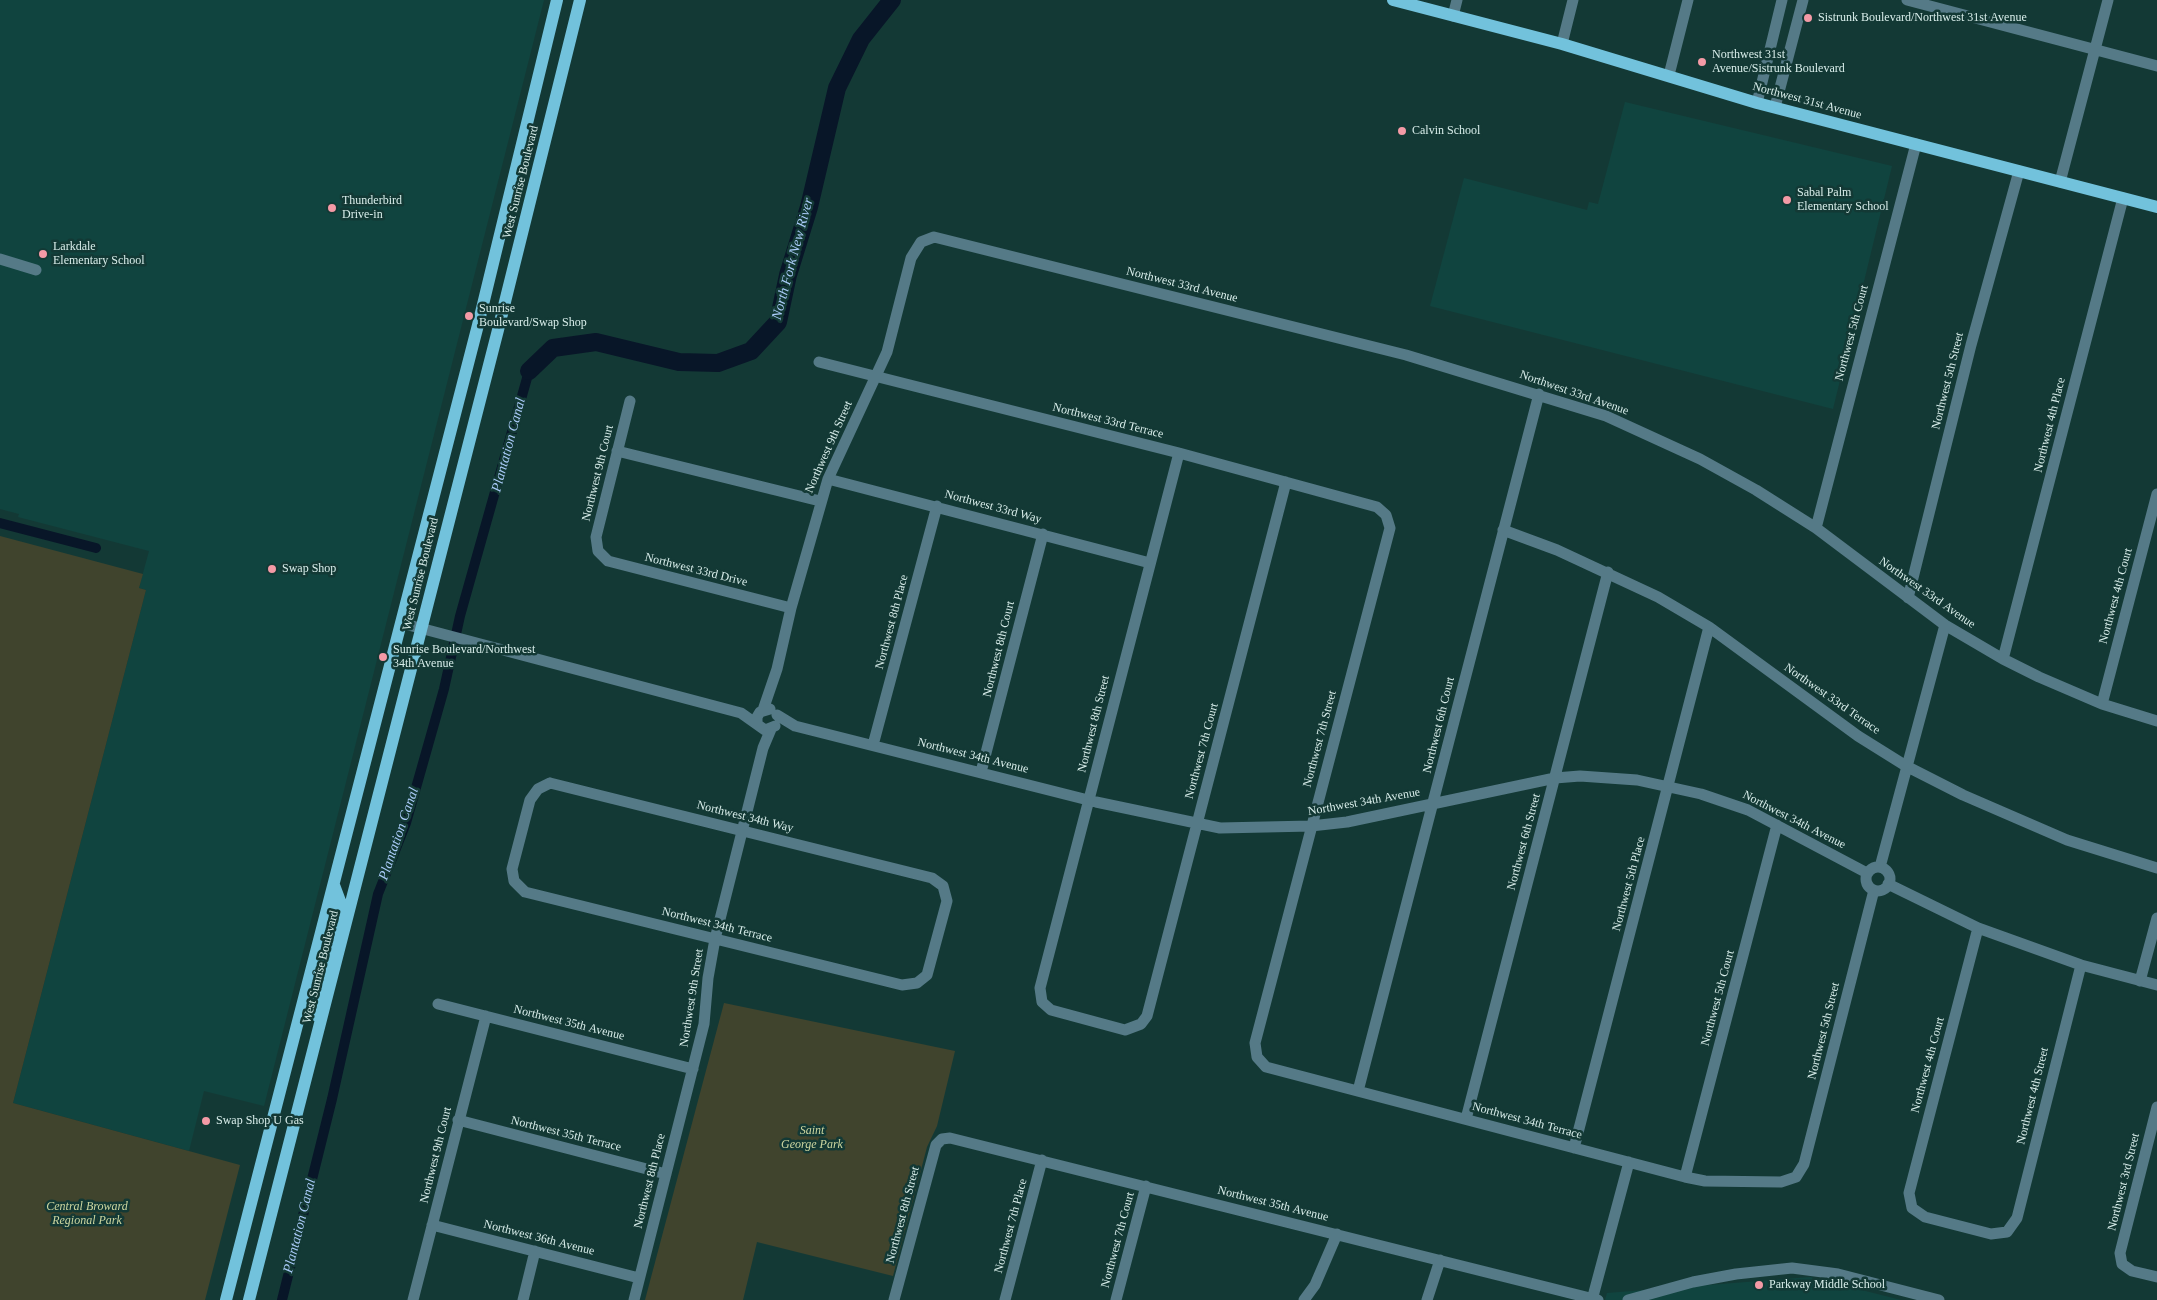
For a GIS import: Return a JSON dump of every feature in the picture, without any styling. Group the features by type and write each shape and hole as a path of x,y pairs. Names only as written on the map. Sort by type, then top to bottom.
{"main road":[{"name":"West Sunrise Boulevard","path":"226,1300 478,325 557,0"},
{"name":"West Sunrise Boulevard","path":"249,1300 422,629 580,0"},
{"name":"Northwest 31st Avenue","path":"1393,0 1562,44 1775,107 2157,207"},
{"path":"315,1046 310,1032 340,901 334,885"}],"street":[{"path":"1453,16 1457,0"},
{"path":"1562,44 1573,0"},
{"path":"1669,76 1688,0"},
{"path":"1757,102 1782,0"},
{"path":"1775,107 1803,0"},
{"path":"1907,0 2157,66"},
{"path":"2060,182 2108,0"},
{"name":"Northwest 5th Court","path":"1816,528 1916,144"},
{"name":"Northwest 5th Street","path":"1908,598 1972,345 2019,171"},
{"name":"Northwest 4th Place","path":"2003,659 2123,198"},
{"name":"Northwest 33rd Avenue","path":"921,242 934,237 1406,355 1606,416 1700,459 1756,490 1816,528 1945,625 2003,659 2102,704 2157,721"},
{"name":"Northwest 9th Street","path":"776,713 774,696 777,669 791,608 820,501 828,479 887,352 911,258 921,242"},
{"path":"0,260 36,270"},
{"name":"Northwest 33rd Terrace","path":"819,362 876,378 1179,453 1377,507 1386,515"},
{"name":"Northwest 6th Court","path":"1358,1091 1539,394"},
{"name":"Northwest 9th Court","path":"598,551 596,538 630,401"},
{"path":"617,451 820,501"},
{"name":"Northwest 8th Street","path":"1141,1024 1125,1030 1051,1010 1042,1002 1040,988 1179,453"},
{"name":"Northwest 33rd Way","path":"828,479 1150,563"},
{"name":"Northwest 7th Court","path":"1141,1024 1147,1016 1286,482"},
{"name":"Northwest 4th Court","path":"2102,704 2157,494"},
{"name":"Northwest 8th Place","path":"873,745 937,506"},
{"name":"Northwest 7th Street","path":"1257,1057 1254,1043 1390,528 1386,515"},
{"name":"Northwest 33rd Terrace","path":"1503,530 1557,550 1658,596 1709,627 1858,736 1906,766 1963,795 2067,840 2157,868"},
{"name":"Northwest 8th Court","path":"981,772 1043,534"},
{"name":"Northwest 33rd Drive","path":"598,551 608,561 791,608"},
{"name":"Northwest 6th Street","path":"1466,1119 1608,572"},
{"path":"401,624 741,713 765,730 772,728 777,722 776,713 769,709 741,713"},
{"path":"1880,867 1945,625"},
{"name":"Northwest 5th Place","path":"1574,1148 1709,627"},
{"name":"Northwest 9th Street","path":"761,711 777,669"},
{"path":"758,725 757,717 761,711"},
{"name":"Northwest 34th Avenue","path":"776,713 795,726"},
{"name":"Northwest 9th Street","path":"758,725 762,758"},
{"name":"Northwest 34th Avenue","path":"772,728 795,726 1088,800 1197,825 1220,828 1311,826 1434,804 1555,778 1580,776 1613,778 1668,785 1725,801 1777,825 1867,874"},
{"name":"Northwest 9th Street","path":"693,1069 704,1024 708,978 715,939 767,736 772,728"},
{"name":"Northwest 34th Way","path":"514,881 512,869 530,800 538,789 550,783 932,878 943,886 947,901 927,975 917,983"},
{"name":"Northwest 5th Court","path":"1686,1177 1777,825"},
{"path":"1880,867 1888,872 1890,879 1884,889 1874,890 1867,885 1867,874 1873,868 1880,867"},
{"name":"Northwest 34th Terrace","path":"514,881 525,892 902,985 917,983"},
{"path":"1888,884 1978,928 2081,964 2157,985"},
{"name":"Northwest 5th Street","path":"1796,1177 1804,1164 1874,890"},
{"path":"2140,981 2157,918"},
{"name":"Northwest 4th Court","path":"1978,928 1909,1193 1912,1208 1925,1217 1991,1234 2007,1232"},
{"name":"Northwest 4th Street","path":"2007,1232 2017,1218 2081,964"},
{"name":"Northwest 35th Avenue","path":"438,1004 693,1069"},
{"name":"Northwest 9th Court","path":"413,1300 486,1016"},
{"name":"Northwest 34th Terrace","path":"1257,1057 1266,1067 1686,1177 1705,1181 1781,1182 1796,1177"},
{"name":"Northwest 8th Place","path":"634,1300 693,1069"},
{"name":"Northwest 3rd Street","path":"2157,1108 2120,1253 2122,1264 2132,1271 2157,1277"},
{"name":"Northwest 35th Terrace","path":"458,1120 666,1174"},
{"name":"Northwest 35th Avenue","path":"942,1139 950,1138 1042,1160 1594,1300"},
{"name":"Northwest 8th Street","path":"894,1300 936,1145 942,1139"},
{"name":"Northwest 7th Place","path":"1005,1300 1042,1160"},
{"path":"1594,1300 1629,1162"},
{"name":"Northwest 7th Court","path":"1116,1300 1146,1186"},
{"name":"Northwest 36th Avenue","path":"432,1224 639,1278"},
{"path":"1304,1300 1315,1284 1337,1234"},
{"path":"523,1300 535,1252"},
{"path":"1427,1300 1440,1260"},
{"path":"1628,1300 1702,1280 1792,1268 1838,1274 1940,1300"}],"shaded area":[{"name":"Swap Shop","path":"0,0 544,0 264,1106 204,1091 189,1151 13,1103 146,590 139,588 149,551 18,517 19,514 0,509"},
{"path":"1625,102 1892,166 1833,409 1430,306 1464,178 1587,210 1589,202 1598,204"},
{"name":"Parkway Middle School","path":"1810,1277 1901,1300 1605,1300 1607,1293"}],"green space":[{"name":"Central Broward Regional Park","path":"0,536 143,574 139,588 146,590 13,1103 240,1165 205,1300 0,1300"},
{"name":"Saint George Park","path":"724,1003 955,1051 937,1126 927,1147 893,1276 757,1242 743,1300 645,1300"}],"waterway":[{"name":"North Fork New River","path":"529,371 553,348 596,342 679,362 718,363 751,351 778,322 788,275 809,207 837,88 861,39 892,0"},
{"name":"Plantation Canal","path":"282,1300 332,1099 378,894 406,823 444,689 460,616 529,371"},
{"path":"0,523 96,548"}],"place":[{"name":"Sistrunk Boulevard/Northwest 31st Avenue","path":"1808,18"},
{"name":"Northwest 31st Avenue/Sistrunk Boulevard","path":"1702,62"},
{"name":"Calvin School","path":"1402,131"},
{"name":"Sabal Palm Elementary School","path":"1787,200"},
{"name":"Thunderbird Drive-in","path":"332,208"},
{"name":"Larkdale Elementary School","path":"43,254"},
{"name":"Sunrise Boulevard/Swap Shop","path":"469,316"},
{"name":"Swap Shop","path":"272,569"},
{"name":"Sunrise Boulevard/Northwest 34th Avenue","path":"383,657"},
{"name":"Swap Shop U Gas","path":"206,1121"},
{"name":"Parkway Middle School","path":"1759,1285"}]}
